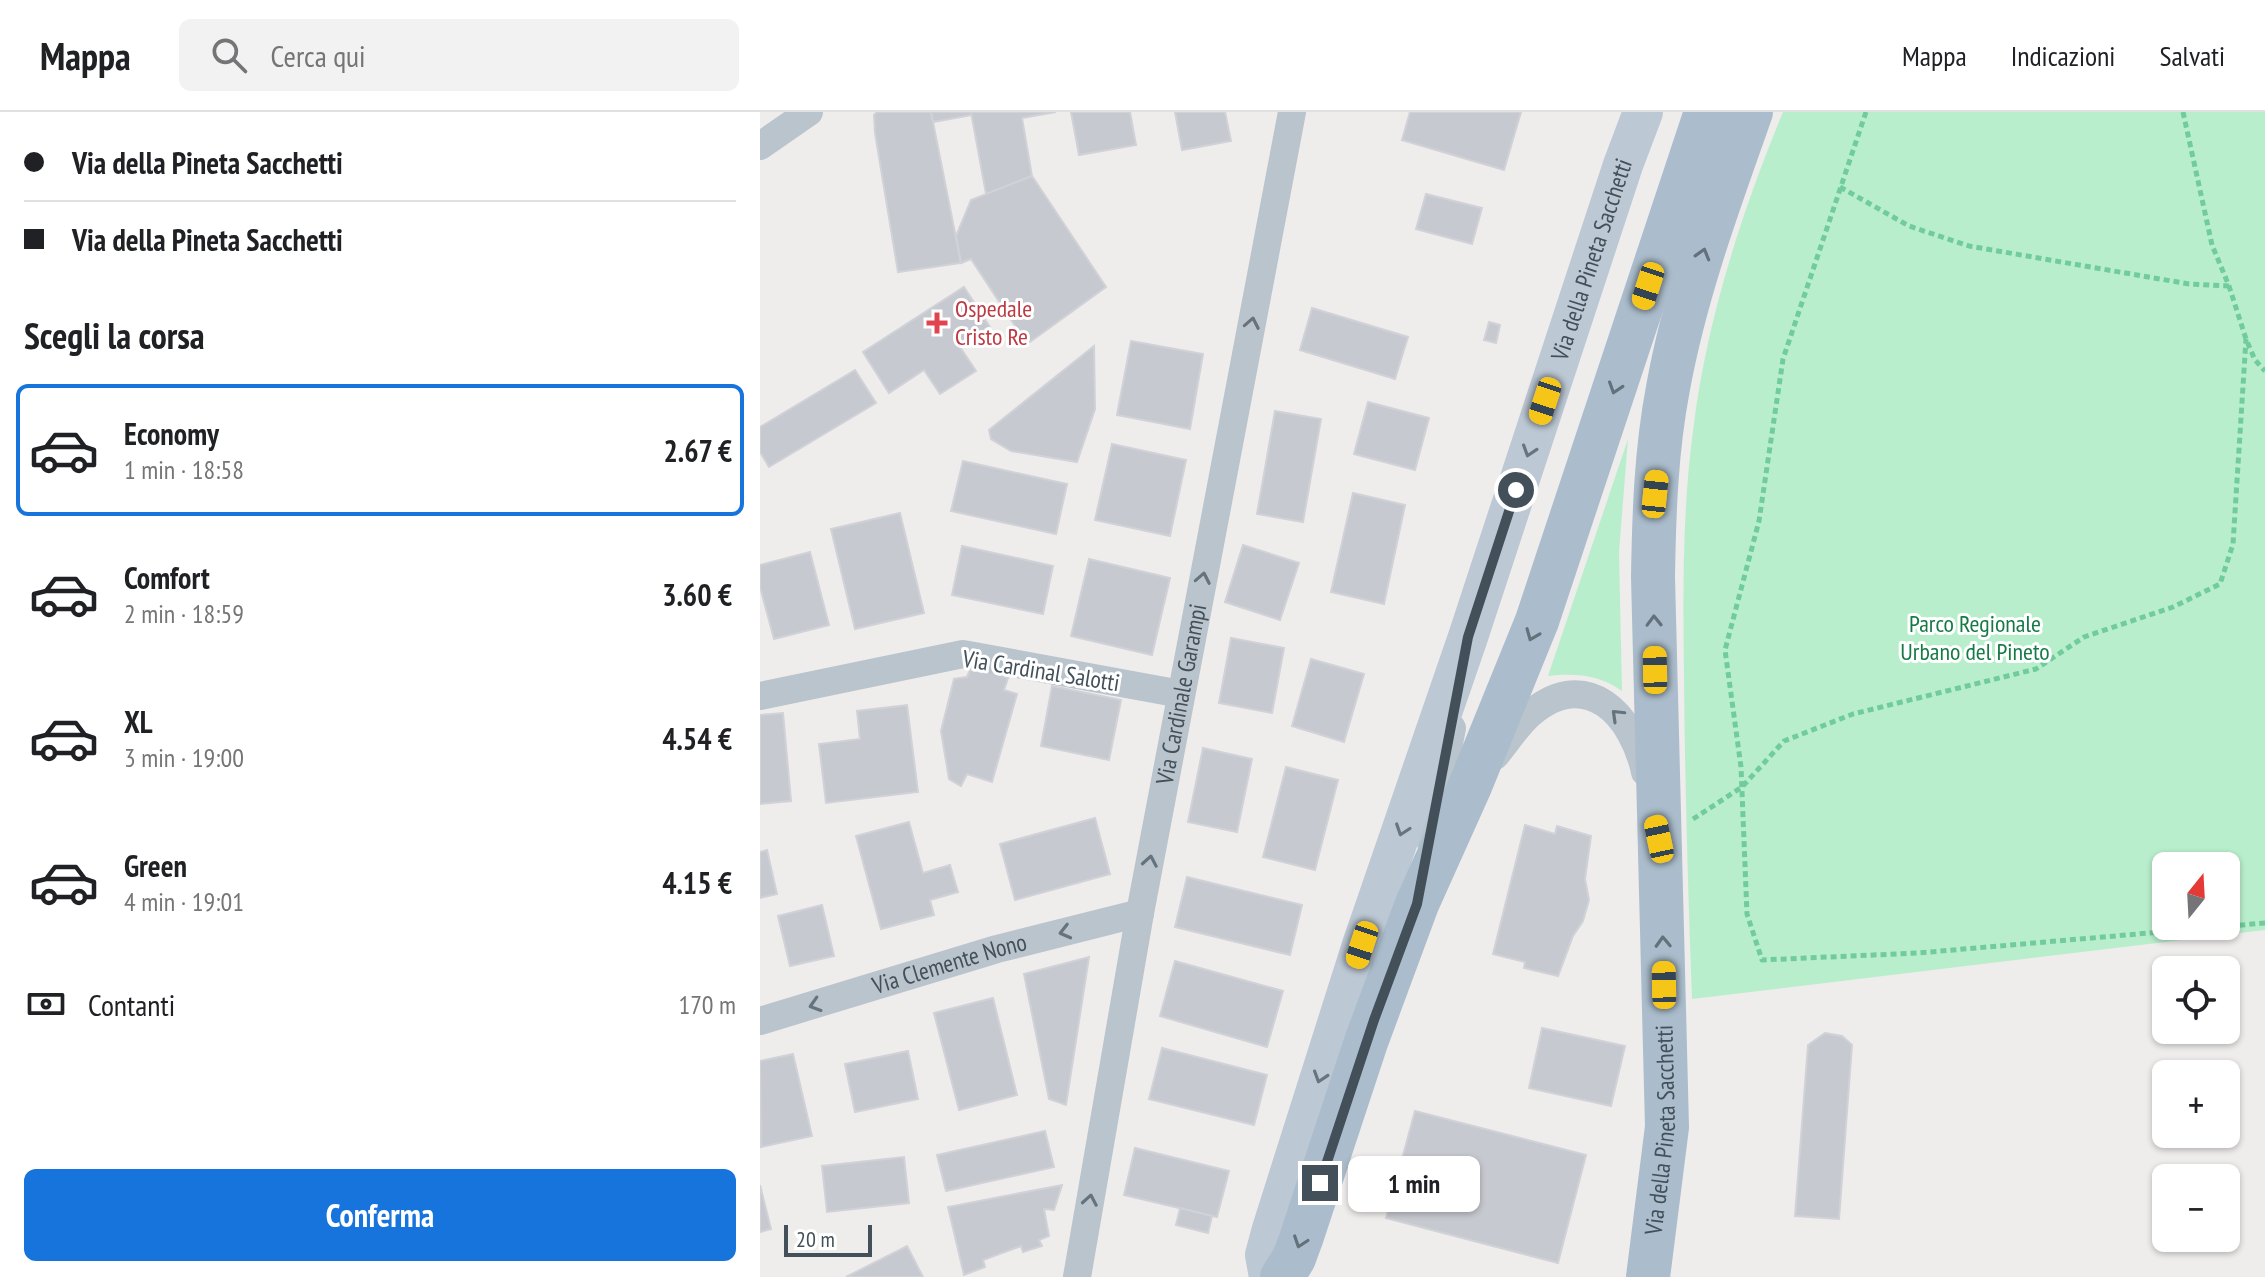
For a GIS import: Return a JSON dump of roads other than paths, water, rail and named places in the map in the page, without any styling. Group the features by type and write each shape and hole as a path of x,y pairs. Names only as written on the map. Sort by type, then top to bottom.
{"main road":[{"name":"Via della Pineta Sacchetti","path":"1282,1277 1301,1239 1417,904 1470,786 1542,606 1706,112"},
{"name":"Via della Pineta Sacchetti","path":"1648,1277 1667,1127 1653,522 1660,442 1681,329 1712,224 1751,112"}],"street":[{"path":"760,146 809,112"},
{"name":"Via Cardinale Garampi","path":"1077,1277 1140,913 1292,112"},
{"name":"Via della Pineta Sacchetti","path":"1269,1277 1265,1255 1272,1229 1362,945 1643,112"},
{"path":"1417,904 1468,637"},
{"name":"Via Cardinal Salotti","path":"760,696 963,654 1181,694"},
{"name":"Via della Pineta Sacchetti","path":"1470,786 1530,714 1560,697 1572,694 1588,696 1617,713 1635,739 1642,757 1659,839"},
{"name":"Via Clemente Nono","path":"760,1021 997,949 1140,913"}],"place":[{"name":"Ospedale Cristo Re","path":"937,323"}],"park label":[{"name":"Parco Regionale Urbano del Pineto","path":"1975,638"}]}
